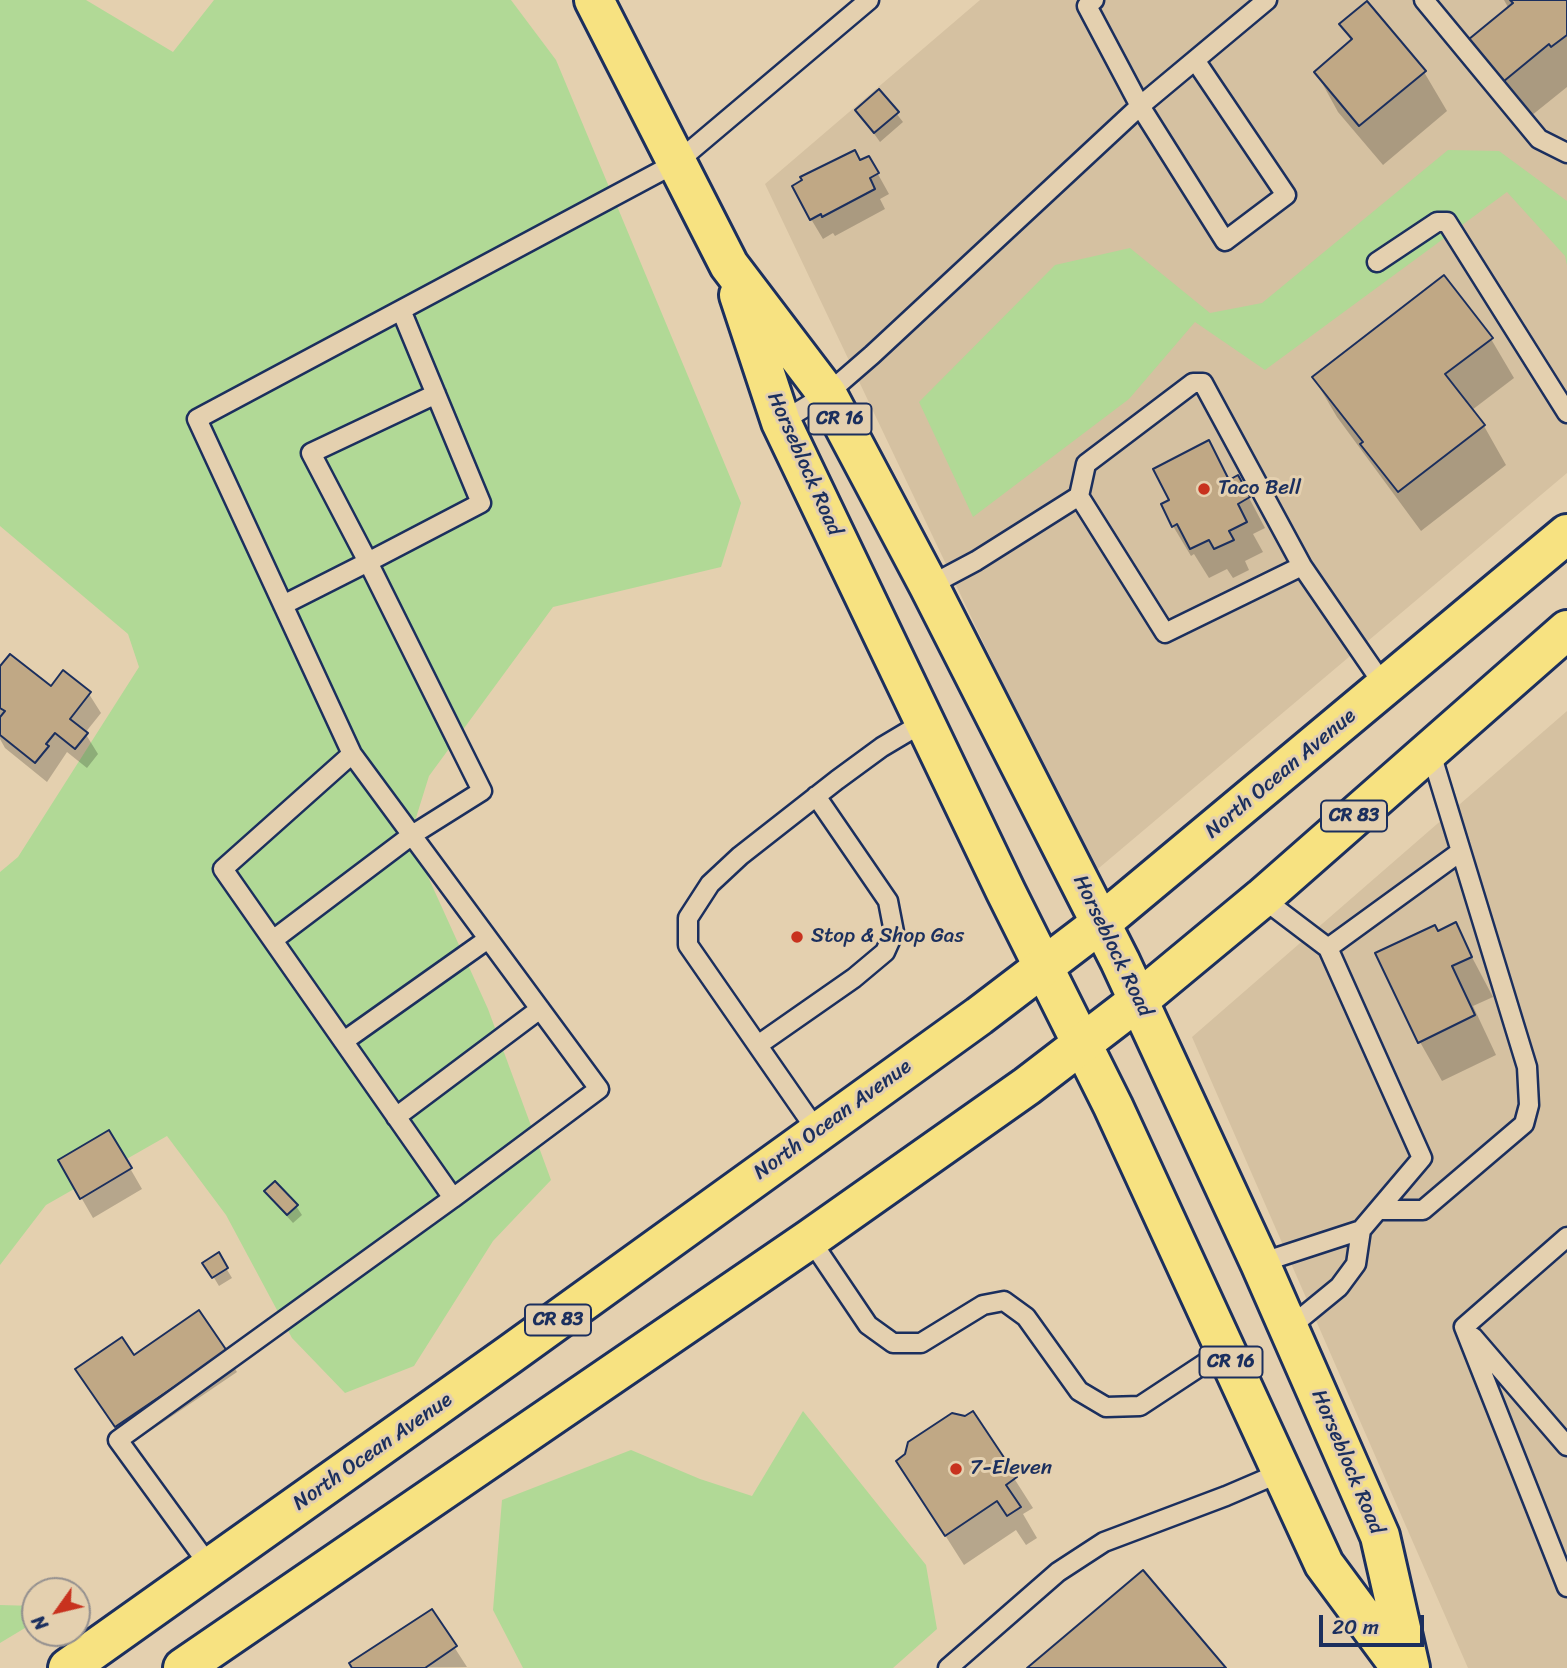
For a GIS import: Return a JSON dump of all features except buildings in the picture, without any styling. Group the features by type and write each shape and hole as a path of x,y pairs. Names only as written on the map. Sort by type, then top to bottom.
{"main road":[{"name":"Horseblock Road","path":"594,0 729,265 781,422 924,722 1113,1105 1324,1564 1401,1668"},
{"name":"Horseblock Road","path":"729,265 827,394 929,586 1139,1000 1260,1263 1380,1536 1410,1668"},
{"name":"North Ocean Avenue","path":"68,1668 509,1356 1044,967 1101,923 1567,534"},
{"name":"CR 83","path":"183,1668 810,1239 1027,1086 1139,1000 1262,898 1567,630"}],"lane":[{"path":"211,1567 118,1440 599,1089 352,754 197,419 676,163 869,0"},
{"path":"1094,0 1087,6 1140,106 1225,241 1286,195 1195,60"},
{"path":"781,422 827,394 1140,106 1267,0"},
{"path":"1424,0 1539,139 1567,153"},
{"path":"1377,262 1437,222 1447,222 1567,414"},
{"path":"283,606 481,503 401,310"},
{"path":"1303,566 1165,633 1079,496 1086,464 1193,383 1203,383 1303,566 1385,687"},
{"path":"273,940 412,835 482,792 311,453 436,394"},
{"path":"929,586 976,561 1079,496"},
{"path":"817,1131 688,945 688,918 710,884 740,856 882,747 924,722"},
{"path":"1379,1210 1423,1210 1524,1124 1530,1105 1527,1067 1430,750"},
{"path":"352,754 223,869 453,1198"},
{"path":"758,1045 854,978 885,952 894,932 888,901 816,796"},
{"path":"1328,948 1461,852"},
{"path":"1260,1263 1361,1230 1422,1158 1328,948 1262,898"},
{"path":"344,1041 488,939"},
{"path":"396,1117 540,1009"},
{"path":"1289,1328 1339,1287 1356,1264 1361,1230"},
{"path":"1464,1328 1567,1237"},
{"path":"810,1239 868,1325 893,1343 921,1343 982,1305 1004,1301 1026,1317 1079,1391 1106,1407 1140,1406 1225,1350"},
{"path":"1464,1328 1567,1446"},
{"path":"1464,1328 1567,1587"},
{"path":"948,1668 1058,1572 1104,1542 1214,1501 1282,1472"}],"shaded area":[{"path":"980,0 1567,0 1567,473 1093,873 765,184"},
{"path":"1567,711 1567,1668 1468,1668 1192,1037"}],"green space":[{"path":"0,0 86,0 173,52 214,0 511,0 556,60 741,503 721,567 553,607 429,776 410,837 488,1009 551,1180 493,1241 414,1366 345,1393 292,1338 226,1215 167,1136 46,1205 0,1265 0,872 18,857 139,667 128,634 0,526"},
{"path":"1448,150 1499,151 1567,201 1567,265 1565,256 1507,192 1265,370 1195,322 1129,399 973,517 919,402 1055,265 1130,248 1210,313 1262,303"},
{"path":"803,1411 926,1565 937,1629 893,1668 523,1668 493,1610 502,1500 631,1450 700,1479 752,1496"},
{"path":"0,1605 21,1606 21,1630 0,1643"}],"place":[{"name":"Taco Bell","path":"1204,489"},
{"name":"Stop & Shop Gas","path":"797,937"},
{"name":"7-Eleven","path":"956,1469"}]}
